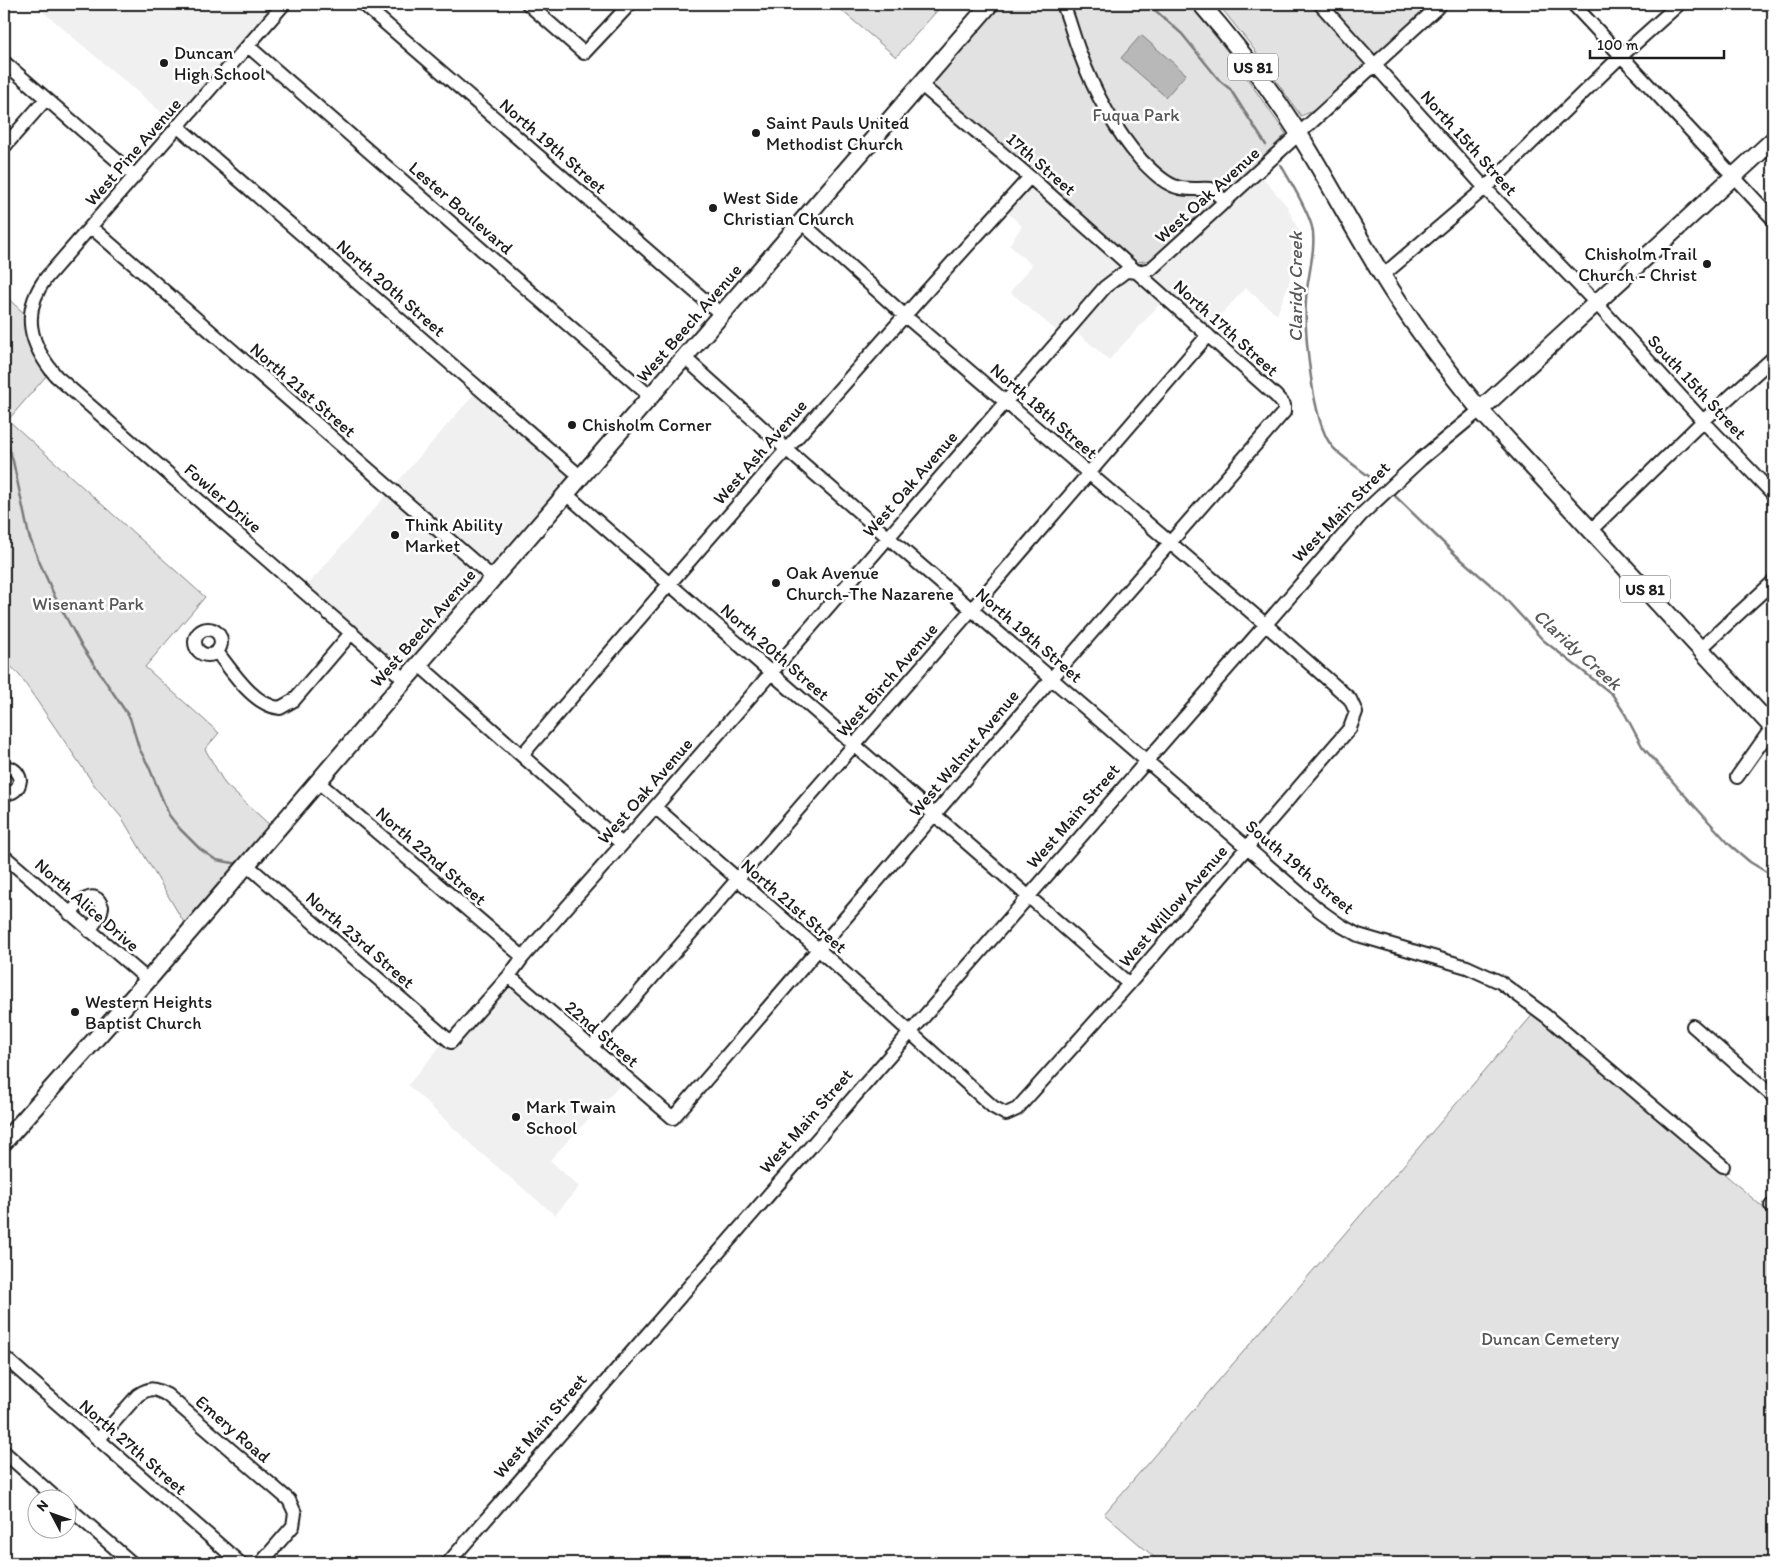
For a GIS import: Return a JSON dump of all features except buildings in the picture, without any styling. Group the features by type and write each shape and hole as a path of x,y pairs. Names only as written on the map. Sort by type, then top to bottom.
{"main road":[{"name":"West Beech Avenue","path":"4,1142 148,980 317,781 990,4"},
{"name":"US 81","path":"1201,4 1247,60 1299,134 1382,276 1428,343 1480,410 1773,727"},
{"name":"West Main Street","path":"1480,410 1773,140"}],"street":[{"name":"West Pine Avenue","path":"32,332 31,313 35,295 40,286 284,4"},
{"name":"North 19th Street","path":"363,4 722,315"},
{"path":"528,4 584,53 630,4"},
{"path":"1063,4 1079,51 1093,84 1116,127 1132,149 1149,168 1174,186 1189,189 1211,189 1226,202"},
{"name":"North 15th Street","path":"1320,4 1485,188 1596,303"},
{"name":"West Oak Avenue","path":"451,1042 1105,287 1126,271 1151,270 1441,4"},
{"path":"1573,4 1773,219"},
{"path":"1382,276 1485,188 1621,56 1679,4"},
{"name":"Lester Boulevard","path":"248,46 651,397"},
{"path":"4,62 135,176"},
{"name":"17th Street","path":"920,84 1138,272"},
{"path":"4,147 46,99"},
{"name":"North 20th Street","path":"178,126 581,477"},
{"name":"West Ash Avenue","path":"522,755 668,584 904,314 1030,177"},
{"name":"North 18th Street","path":"802,223 904,314 1350,699 1356,712"},
{"name":"North 21st Street","path":"91,227 493,578"},
{"name":"North 17th Street","path":"1138,272 1276,396 1284,405 1284,412"},
{"name":"South 15th Street","path":"1596,303 1703,421 1773,494"},
{"name":"Fowler Drive","path":"32,332 36,346 44,361 56,376 405,680"},
{"name":"West Birch Avenue","path":"590,1048 1208,335"},
{"name":"North 19th Street","path":"684,358 786,449 1148,760"},
{"path":"1591,530 1703,421 1773,358"},
{"name":"West Main Street","path":"448,1563 1361,514 1414,465 1480,410"},
{"name":"West Walnut Avenue","path":"672,1118 936,815 1051,678 1284,412"},
{"name":"North 20th Street","path":"566,494 1129,984"},
{"path":"1700,649 1773,582"},
{"path":"217,652 243,685 271,707 280,708 294,700 352,632"},
{"path":"418,664 622,844"},
{"name":"West Willow Avenue","path":"1006,1114 1017,1109 1129,984 1350,728 1356,712"},
{"path":"1737,777 1773,727"},
{"name":"South 19th Street","path":"1148,760 1319,910 1340,925 1382,943 1467,967 1500,982 1531,1004 1723,1166"},
{"path":"4,768 15,771 20,780 16,789 10,793 4,793"},
{"name":"North 22nd Street","path":"317,781 523,957"},
{"name":"North 21st Street","path":"655,807 818,949 992,1107 1006,1114"},
{"name":"North Alice Drive","path":"4,856 148,980"},
{"name":"North 23rd Street","path":"246,864 451,1042"},
{"path":"70,914 76,906 88,898 93,897 97,899 102,907 100,915 89,931"},
{"name":"22nd Street","path":"509,976 672,1118"},
{"path":"1693,1026 1773,1096"},
{"name":"North 27th Street","path":"4,1357 240,1563"},
{"name":"Emery Road","path":"98,1440 138,1395 146,1390 155,1388 167,1395 289,1500 295,1513 293,1526 261,1563"},
{"path":"4,1452 47,1490"},
{"path":"78,1516 132,1563"}],"shaded area":[{"name":"Duncan High School","path":"34,4 276,4 174,123"},
{"path":"1141,35 1186,74 1166,97 1121,58"},
{"path":"1261,176 1287,206 1299,231 1289,283 1277,315 1246,288 1209,327 1169,294 1109,360 1066,323 1058,332 1010,292 1032,265 1009,245 1022,226 1005,210 1025,189 1033,188 1109,257 1144,284"},
{"path":"475,393 568,473 569,482 409,666 397,667 305,588"},
{"name":"Mark Twain School","path":"511,988 621,1084 550,1160 579,1187 555,1215 476,1149 408,1085 442,1044 457,1043 504,989"}],"green space":[{"path":"834,4 943,4 896,57"},
{"name":"Fuqua Park","path":"1001,4 1189,4 1232,57 1286,134 1231,188 1152,260 1137,262 930,85"},
{"path":"1218,4 1431,4 1315,110 1301,116 1250,44"},
{"name":"Wisenant Park","path":"4,295 26,315 30,347 47,375 8,420 205,597 145,667 219,733 205,749 225,784 272,827 186,926 122,818 95,786 20,676 4,659"},
{"name":"Duncan Cemetery","path":"1535,1012 1773,1216 1773,1563 1161,1563 1104,1514"}],"waterway":[{"name":"Claridy Creek","path":"1148,4 1182,34 1220,81 1230,89 1266,145"},
{"name":"Claridy Creek","path":"1281,165 1312,227 1313,253 1306,299 1306,332 1314,397 1324,433 1334,449 1375,481"},
{"path":"4,433 13,461 29,536 39,561 55,597 81,645 130,718 139,748 169,815 200,849 216,860 239,864"},
{"name":"Claridy Creek","path":"1394,495 1456,555 1500,593 1543,640 1612,694 1642,746 1680,790 1730,845 1750,862 1773,876"}],"place":[{"name":"Duncan High School","path":"164,63"},
{"name":"Saint Pauls United Methodist Church","path":"756,133"},
{"name":"West Side Christian Church","path":"713,208"},
{"name":"Chisholm Trail Church - Christ","path":"1707,264"},
{"name":"Chisholm Corner","path":"572,425"},
{"name":"Think Ability Market","path":"395,535"},
{"name":"Oak Avenue Church-The Nazarene","path":"776,583"},
{"name":"Western Heights Baptist Church","path":"75,1012"},
{"name":"Mark Twain School","path":"516,1117"}]}
